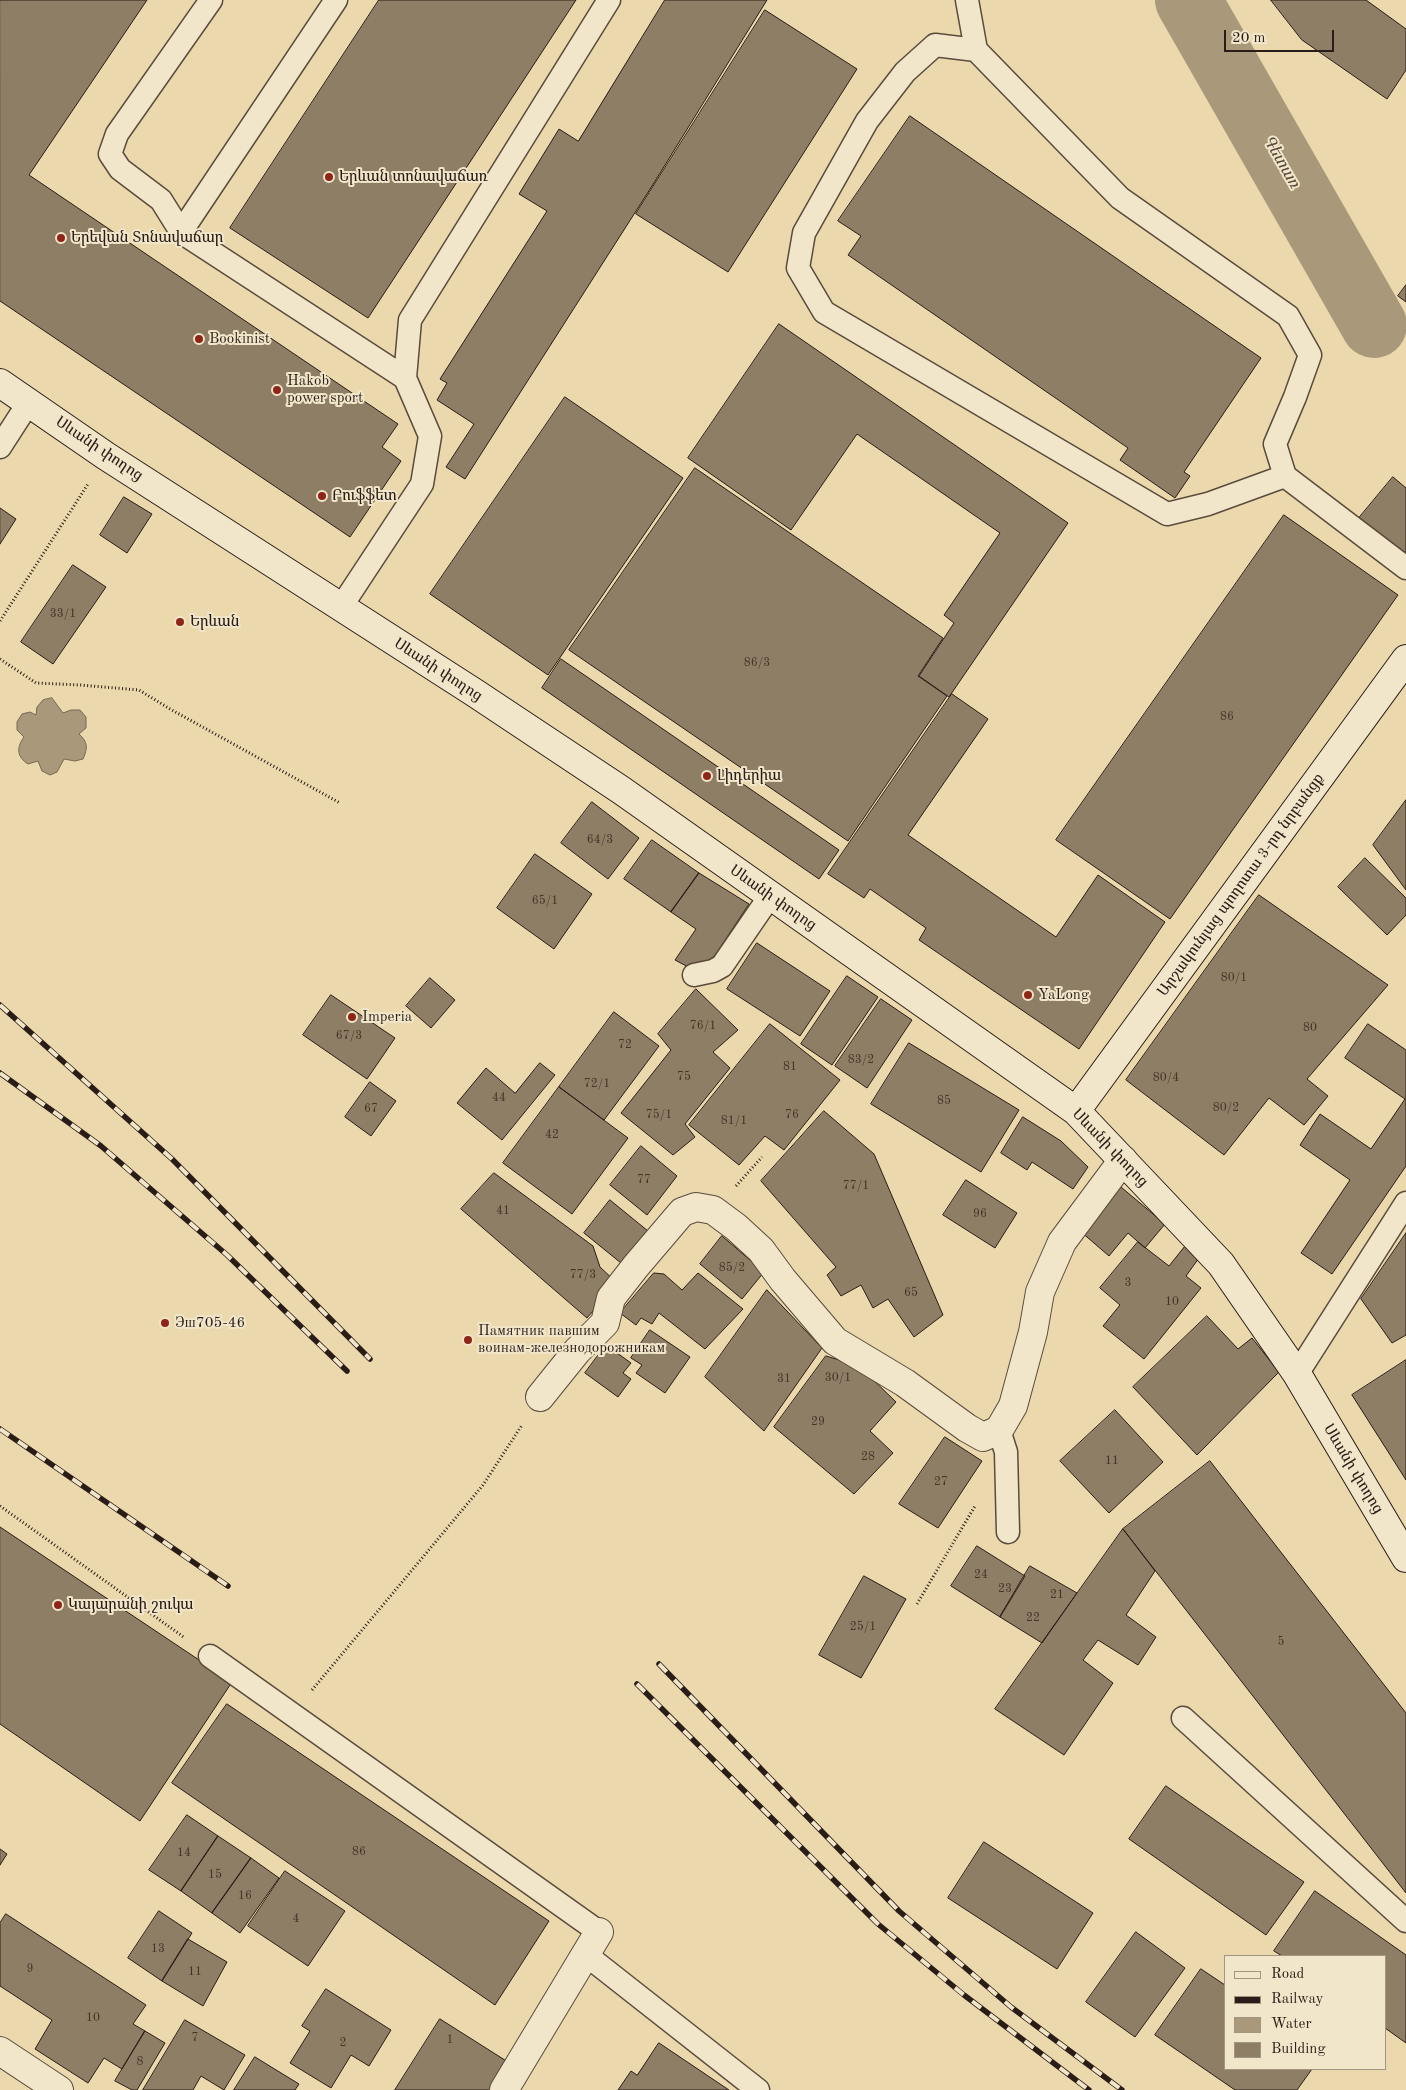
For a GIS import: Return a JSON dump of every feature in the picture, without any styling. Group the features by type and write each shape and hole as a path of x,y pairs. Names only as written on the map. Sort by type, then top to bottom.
{"street":[{"name":"Սևանի փողոց","path":"0,383 106,456 621,790 1076,1111 1220,1264 1298,1374 1406,1558"},
{"name":"Արշակունյաց պողոտա 3-րդ նրբանցք","path":"1076,1111 1406,659"},
{"path":"540,1397 577,1351 605,1323 610,1298 636,1266 682,1212 696,1207 713,1210 736,1227 761,1250 783,1280 835,1340 905,1383 967,1428 983,1437 999,1430 1013,1406 1033,1332 1040,1292 1062,1242 1123,1160"},
{"path":"504,2090 592,1943"},
{"path":"0,2052 59,2090"}],"lane":[{"path":"211,0 117,134 110,154 120,169 161,200 181,232 404,378"},
{"path":"181,232 336,0"},
{"path":"341,607 422,484 430,436 404,378 410,320 609,0"},
{"path":"967,0 976,50 1120,198 1288,316 1310,355 1275,444 1285,476 1406,568"},
{"path":"976,50 935,45 905,72 867,121 804,233 798,268 824,312 1168,514 1208,504 1285,476"},
{"path":"0,447 28,402"},
{"path":"694,975 713,971 722,966 770,896"},
{"path":"1298,1374 1406,1203"},
{"path":"999,1430 1006,1452 1008,1532"},
{"path":"210,1656 592,1943 758,2090"},
{"path":"1183,1718 1406,1921"}],"path":[{"path":"0,621 106,456"},
{"path":"0,659 36,683 139,690 340,803"},
{"path":"318,1682 483,1486 540,1397"},
{"path":"0,1506 210,1656"},
{"path":"917,1604 974,1508"}],"water":[{"path":"52,698 63,713 71,710 80,710 86,717 86,728 79,734 86,743 86,752 83,759 75,761 64,759 57,772 50,775 42,771 38,761 28,764 20,755 19,749 24,737 17,730 17,722 22,714 30,712 36,715 37,707 43,700"}],"building":[{"name":"Երեվան Տոնավաճար","path":"0,0 147,0 29,175 398,424 382,447 401,461 350,537 0,301"},
{"path":"379,0 576,0 368,318 230,228"},
{"path":"665,0 767,0 652,186 465,479 446,467 474,424 437,400 447,383 440,379 547,211 519,194 559,129 578,141"},
{"path":"1271,0 1366,0 1406,29 1406,70 1387,99 1302,40"},
{"path":"765,10 857,69 728,272 636,214"},
{"path":"910,116 1261,358 1184,472 1190,476 1175,498 1120,460 1128,448 848,255 861,236 838,221"},
{"path":"1406,285 1406,302 1398,296"},
{"path":"779,324 1068,523 949,697 919,676 954,623 944,615 1000,533 857,434 791,530 688,458"},
{"path":"565,397 683,478 548,675 430,594"},
{"path":"695,468 943,638 918,676 947,696 848,841 569,650"},
{"path":"1393,477 1406,488 1406,558 1359,518"},
{"path":"124,497 152,514 127,553 100,535"},
{"path":"0,508 16,519 0,544"},
{"path":"1284,515 1398,595 1170,919 1056,840"},
{"path":"73,565 106,587 53,664 21,642"},
{"path":"561,659 839,850 819,879 542,688"},
{"path":"952,694 988,719 908,835 1056,937 1098,875 1165,922 1079,1049 919,940 926,928 870,889 864,898 828,874"},
{"path":"1406,800 1406,890 1373,845"},
{"path":"592,802 639,838 608,879 561,843"},
{"path":"652,840 699,873 671,912 624,879"},
{"path":"535,854 592,894 554,949 497,908"},
{"path":"1365,858 1406,898 1406,915 1387,935 1338,887"},
{"path":"699,873 749,904 714,957 692,969 675,960 696,929 671,912"},
{"path":"1259,895 1388,985 1307,1079 1328,1096 1304,1125 1269,1098 1224,1155 1126,1080"},
{"path":"757,943 830,991 800,1036 727,989"},
{"path":"847,976 878,997 832,1065 801,1044"},
{"path":"430,978 455,1000 431,1028 406,1006"},
{"path":"696,989 738,1030 713,1052 730,1068 685,1124 695,1137 673,1155 621,1113 671,1050 658,1034"},
{"path":"331,995 395,1038 367,1079 303,1035"},
{"path":"881,999 912,1020 867,1088 835,1066"},
{"path":"614,1012 659,1046 604,1120 559,1087"},
{"path":"770,1024 840,1080 784,1150 765,1136 739,1165 689,1125"},
{"path":"1368,1024 1406,1050 1406,1166 1332,1274 1301,1253 1350,1180 1300,1145 1320,1114 1371,1149 1405,1099 1345,1058"},
{"path":"909,1043 1019,1110 981,1172 871,1104"},
{"path":"540,1063 555,1075 502,1140 457,1103 486,1068 515,1093"},
{"path":"370,1082 396,1101 371,1136 345,1117"},
{"path":"559,1087 628,1138 572,1214 503,1163"},
{"path":"824,1111 874,1154 943,1315 914,1337 888,1299 873,1308 861,1285 841,1296 827,1275 836,1267 761,1181"},
{"path":"1023,1117 1061,1141 1088,1167 1073,1189 1032,1162 1027,1170 1001,1153"},
{"path":"641,1146 677,1176 647,1215 610,1185"},
{"path":"494,1173 593,1246 600,1267 617,1283 587,1318 461,1209"},
{"path":"966,1180 1017,1213 995,1248 943,1215"},
{"path":"1115,1182 1165,1224 1145,1248 1128,1233 1109,1256 1080,1231"},
{"path":"610,1200 648,1231 621,1263 584,1233"},
{"path":"1406,1233 1406,1335 1392,1343 1361,1299"},
{"path":"722,1236 764,1272 742,1299 700,1264"},
{"path":"1138,1242 1169,1266 1185,1246 1199,1258 1186,1276 1201,1288 1144,1359 1103,1326 1120,1305 1100,1288"},
{"path":"654,1273 664,1274 682,1290 698,1273 743,1309 705,1349 659,1313 652,1324 641,1318 636,1325 620,1313"},
{"path":"767,1290 822,1348 764,1431 705,1377"},
{"path":"1207,1316 1238,1349 1252,1338 1279,1372 1197,1455 1133,1387"},
{"path":"650,1330 690,1357 665,1393 636,1373 642,1365 631,1358"},
{"path":"606,1345 631,1363 623,1373 631,1379 618,1397 585,1373"},
{"path":"826,1356 859,1366 896,1402 870,1431 893,1453 854,1494 774,1427"},
{"path":"1406,1360 1406,1480 1352,1395"},
{"path":"1115,1410 1163,1462 1109,1513 1060,1461"},
{"path":"945,1437 982,1461 938,1528 899,1504"},
{"path":"1210,1461 1406,1713 1406,1893 1123,1529"},
{"name":"Կայարանի շուկա","path":"0,1527 232,1682 140,1821 0,1724"},
{"path":"1123,1529 1155,1571 1126,1615 1156,1637 1138,1665 1098,1640 1083,1660 1113,1683 1064,1755 995,1709"},
{"path":"977,1546 1025,1576 1000,1617 951,1586"},
{"path":"1030,1566 1077,1593 1042,1643 1000,1617"},
{"path":"864,1576 906,1599 861,1678 819,1655"},
{"path":"227,1704 549,1921 495,2005 172,1783"},
{"path":"1166,1786 1304,1882 1266,1935 1129,1839"},
{"path":"187,1815 218,1836 181,1891 149,1870"},
{"path":"218,1836 251,1858 212,1913 181,1891"},
{"path":"984,1842 1093,1913 1057,1969 948,1898"},
{"path":"0,1849 7,1854 0,1865"},
{"path":"251,1858 279,1878 240,1933 212,1913"},
{"path":"285,1871 345,1911 308,1966 248,1926"},
{"path":"1315,1891 1406,1955 1406,2043 1386,2029 1386,1955 1280,1955 1274,1951"},
{"path":"159,1911 192,1933 162,1981 128,1958"},
{"path":"6,1914 146,2005 133,2024 145,2031 122,2069 104,2058 88,2083 35,2049 52,2020 0,1986 0,1923"},
{"path":"1136,1932 1185,1968 1135,2037 1086,2002"},
{"path":"188,1939 227,1962 203,2006 162,1981"},
{"path":"1201,1969 1224,1984 1224,2070 1311,2070 1297,2090 1235,2090 1155,2035"},
{"path":"326,1989 391,2030 369,2066 351,2055 331,2088 290,2063 310,2031 302,2026"},
{"path":"440,2019 508,2062 491,2090 395,2090"},
{"path":"185,2020 245,2055 224,2090 201,2076 193,2090 143,2090"},
{"path":"145,2031 165,2043 137,2090 132,2090 115,2081"},
{"path":"659,2043 729,2090 618,2090 631,2071 637,2075"},
{"path":"255,2057 299,2084 295,2090 234,2090"}],"waterway":[{"name":"Գետառ","path":"1188,0 1374,325"}],"railway":[{"path":"0,1005 172,1159 370,1359"},
{"path":"0,1073 101,1146 227,1255 347,1371"},
{"path":"0,1429 228,1586"},
{"path":"659,1664 899,1911 1011,2007 1122,2090"},
{"path":"637,1684 878,1924 964,1995 1089,2090"}],"place":[{"name":"Երևան տոնավաճառ","path":"329,177"},
{"name":"Երեվան Տոնավաճար","path":"61,238"},
{"name":"Bookinist","path":"199,339"},
{"name":"Hakob power sport","path":"277,390"},
{"name":"Բուֆֆետ","path":"322,496"},
{"name":"Երևան","path":"180,622"},
{"name":"Լիդերիա","path":"707,776"},
{"name":"YaLong","path":"1028,995"},
{"name":"Imperia","path":"352,1017"},
{"name":"Эш705-46","path":"165,1323"},
{"name":"Памятник павшим воинам-железнодорожникам","path":"468,1340"},
{"name":"Կայարանի շուկա","path":"58,1605"}]}
